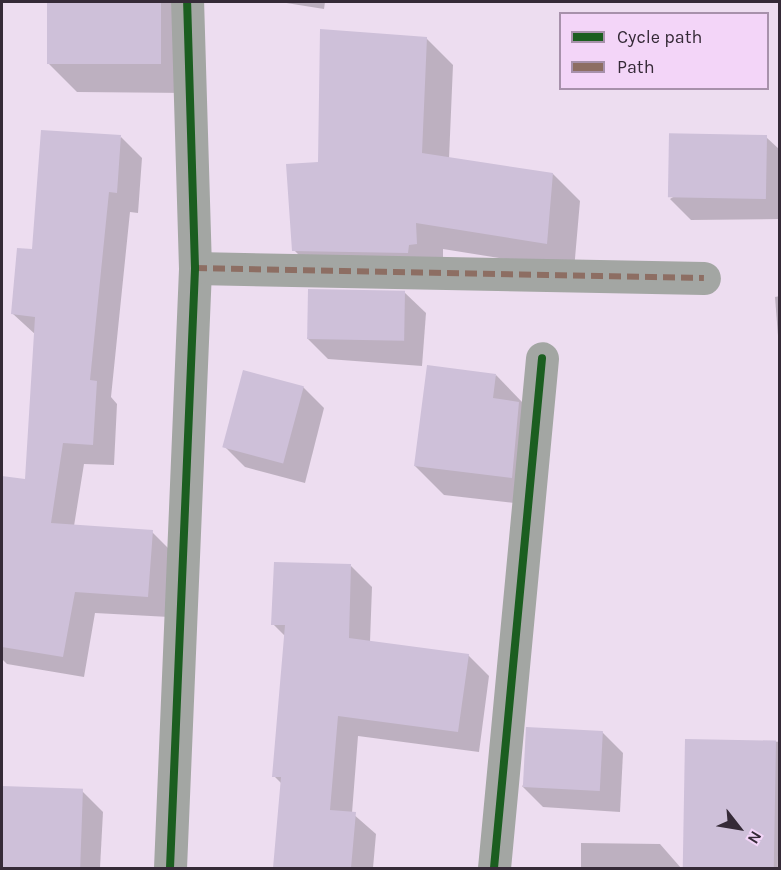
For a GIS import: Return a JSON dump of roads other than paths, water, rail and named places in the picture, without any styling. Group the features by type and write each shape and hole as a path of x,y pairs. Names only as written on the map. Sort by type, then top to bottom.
{"street":[{"path":"170,868 195,268 187,2"},
{"path":"195,268 704,278"},
{"path":"494,868 542,358"}]}
